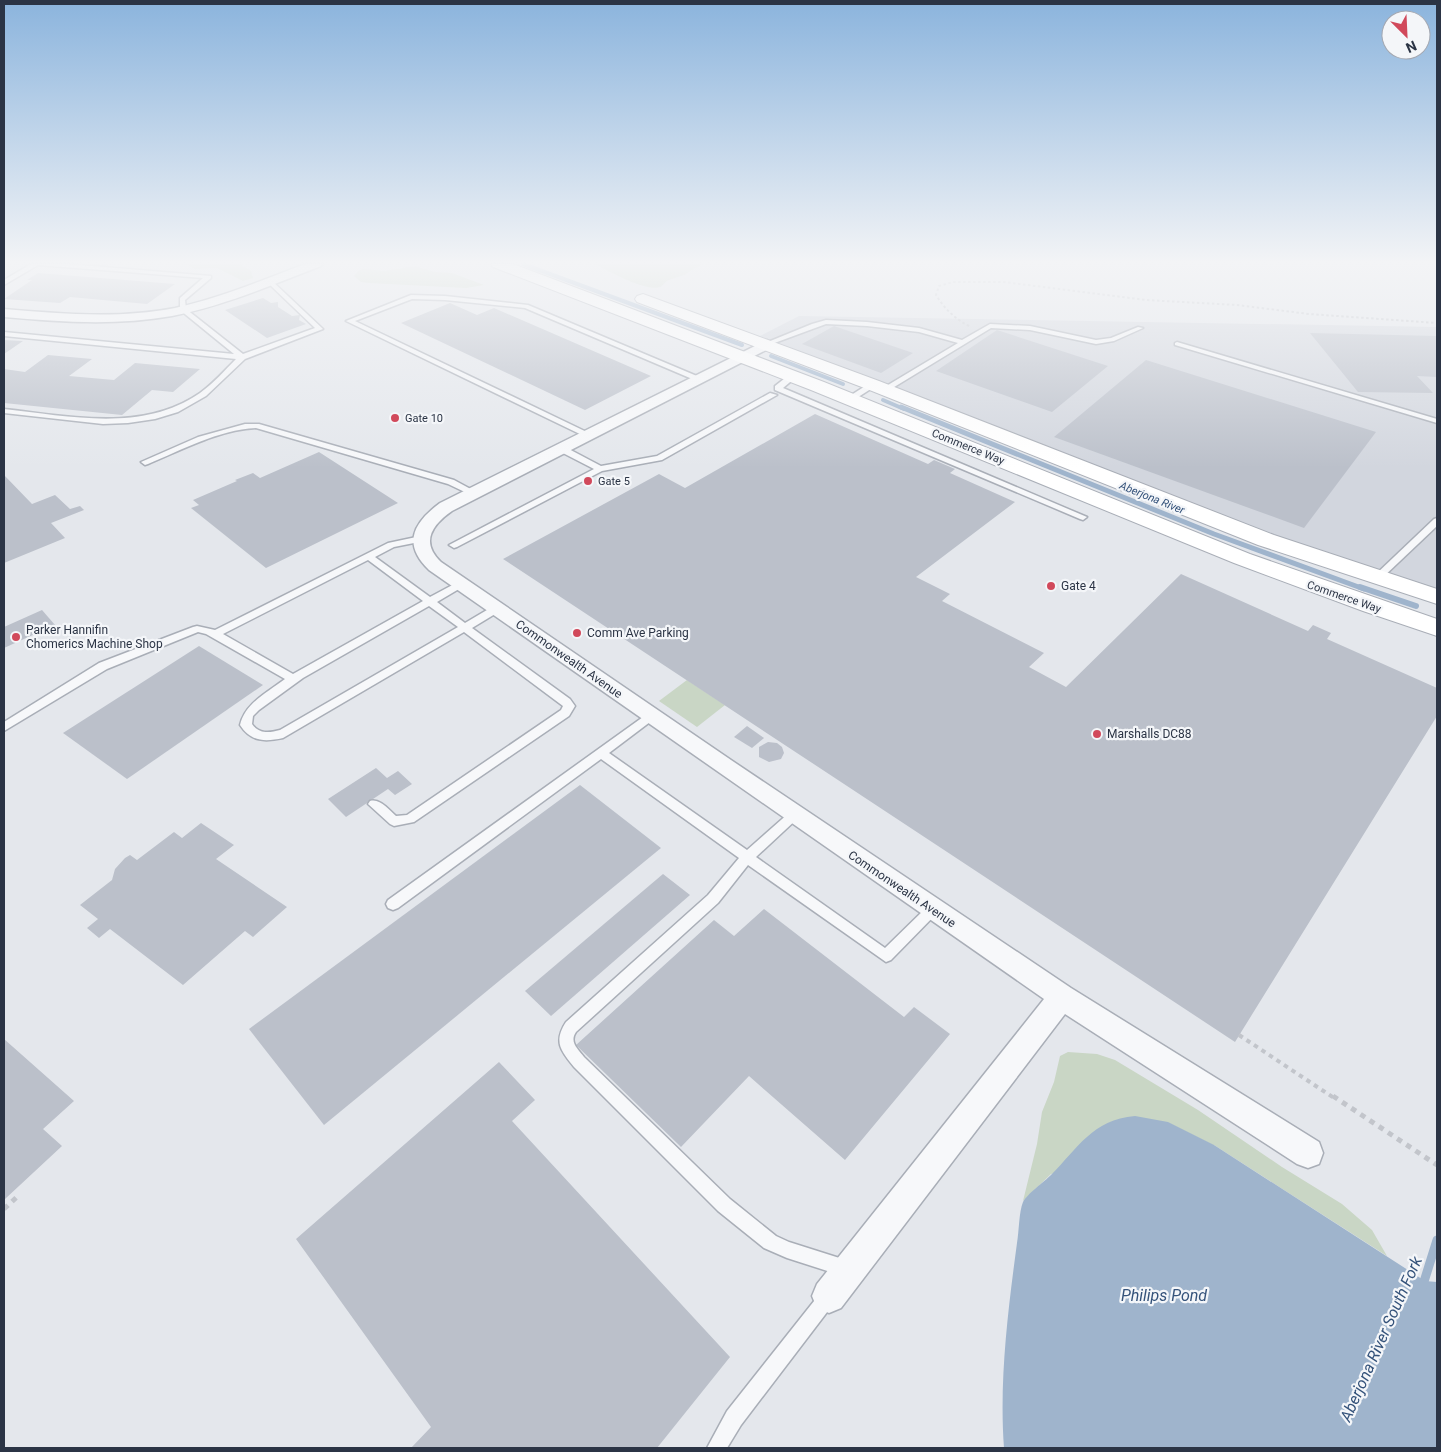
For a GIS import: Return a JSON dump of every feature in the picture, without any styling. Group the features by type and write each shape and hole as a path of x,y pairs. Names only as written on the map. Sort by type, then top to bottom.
{"street":[{"name":"Commerce Way","path":"675,332 849,398 1225,553 1310,585 1437,628"},
{"name":"Commerce Way","path":"733,332 1274,542 1437,597"},
{"path":"421,539 425,528 436,515 474,493 743,358 767,344"},
{"name":"Commonwealth Avenue","path":"421,539 422,550 427,559 650,716 1062,997 1308,1154"},
{"path":"829,1296 1062,997"}],"lane":[{"path":"210,332 242,357"},
{"path":"4,411 115,422 142,420 161,415 198,398 242,357 312,332"},
{"path":"372,332 589,435"},
{"path":"587,332 700,379"},
{"path":"767,344 797,332"},
{"path":"925,332 962,342"},
{"path":"849,398 879,388 979,332"},
{"path":"1043,332 1096,342 1112,340 1131,332"},
{"path":"4,334 242,357"},
{"path":"1177,344 1437,421"},
{"path":"792,377 778,388 1083,517"},
{"path":"812,403 829,391"},
{"path":"454,545 600,469 659,458 773,395"},
{"path":"145,462 229,429 240,426 256,426 451,482 474,493"},
{"path":"562,448 600,469"},
{"path":"1377,578 1437,521"},
{"path":"214,634 395,543 421,539"},
{"path":"368,556 569,706 568,709 410,819 394,821 374,804"},
{"path":"461,584 292,679 251,711 246,722 250,732 259,736 286,732 496,609"},
{"path":"4,727 103,666 193,630 203,629 214,634 292,679"},
{"path":"393,904 650,716"},
{"path":"601,752 886,956 933,910"},
{"path":"794,815 747,857 713,899 571,1027 565,1034 565,1041 579,1062 724,1204 770,1242 787,1250 850,1270"},
{"path":"716,1448 734,1418 829,1296"}],"path":[{"path":"1239,1036 1437,1165"},
{"path":"4,1209 19,1195"}],"shaded area":[{"path":"768,332 1437,332 1437,590 1253,528 760,336"}],"green space":[{"path":"687,680 725,705 697,727 659,701"},
{"path":"1068,1052 1097,1054 1115,1060 1198,1110 1282,1167 1342,1204 1372,1230 1387,1256 1214,1145 1051,1174 1023,1201 1037,1144 1042,1112 1054,1082 1060,1056"}],"water":[{"name":"Philips Pond","path":"1135,1116 1168,1122 1214,1145 1425,1281 1437,1282 1437,1448 1004,1448 1005,1345 1023,1202 1097,1129 1108,1123"}],"building":[{"path":"258,332 284,332 267,338"},
{"path":"420,332 549,332 651,376 585,410"},
{"path":"824,332 851,332 913,353 881,373 802,344"},
{"path":"994,332 1002,332 1108,366 1052,412 936,371"},
{"path":"1310,333 1437,336 1437,377 1417,376 1433,393 1358,392"},
{"path":"4,340 23,341 4,354"},
{"path":"48,355 92,359 69,376 114,380 135,363 200,369 173,392 152,390 122,415 4,403 4,369 25,372"},
{"path":"1146,360 1376,432 1304,528 1054,437"},
{"name":"Marshalls DC88","path":"815,414 928,464 934,460 955,469 950,473 1015,502 916,577 950,594 942,601 1044,653 1029,667 1066,687 1181,574 1308,631 1313,625 1331,633 1327,639 1437,688 1437,716 1235,1042 503,559 659,474 685,488"},
{"path":"319,452 398,503 266,568 191,508 199,505 193,500 237,481 235,480 253,473 260,478"},
{"path":"4,475 32,504 55,495 70,509 80,506 84,510 51,523 65,538 4,563"},
{"name":"Parker Hannifin Chomerics Machine Shop","path":"42,610 55,625 4,648 4,627"},
{"path":"199,646 263,685 127,779 63,733"},
{"path":"747,726 764,738 752,748 734,737"},
{"path":"768,742 777,743 782,747 784,753 781,759 769,762 759,757 759,747"},
{"path":"376,768 387,778 398,771 412,784 395,795 388,789 346,817 328,799"},
{"path":"580,785 661,848 324,1125 249,1029"},
{"path":"201,823 234,845 216,859 287,907 253,937 245,931 183,985 110,929 99,938 87,928 98,919 80,905 112,880 115,869 125,858 130,855 137,860 174,832 182,838"},
{"path":"663,874 690,895 551,1016 525,991"},
{"path":"764,909 904,1017 914,1007 950,1034 845,1160 749,1076 681,1147 576,1045 714,920 734,936"},
{"path":"4,1039 74,1101 43,1129 62,1146 5,1199"},
{"path":"499,1062 535,1100 512,1121 730,1357 657,1448 411,1448 431,1427 296,1239"}],"waterway":[{"name":"Aberjona River","path":"706,332 742,345"},
{"name":"Aberjona River","path":"771,356 843,384"},
{"name":"Aberjona River","path":"883,400 904,409"},
{"name":"Aberjona River","path":"901,407 1214,534 1364,589"},
{"name":"Aberjona River","path":"1360,587 1416,606"},
{"name":"Aberjona River South Fork","path":"1422,1288 1437,1240"}],"place":[{"name":"Gate 10","path":"395,418"},
{"name":"Gate 5","path":"588,481"},
{"name":"Gate 4","path":"1051,586"},
{"name":"Comm Ave Parking","path":"577,633"},
{"name":"Parker Hannifin Chomerics Machine Shop","path":"16,637"},
{"name":"Marshalls DC88","path":"1097,734"}]}
